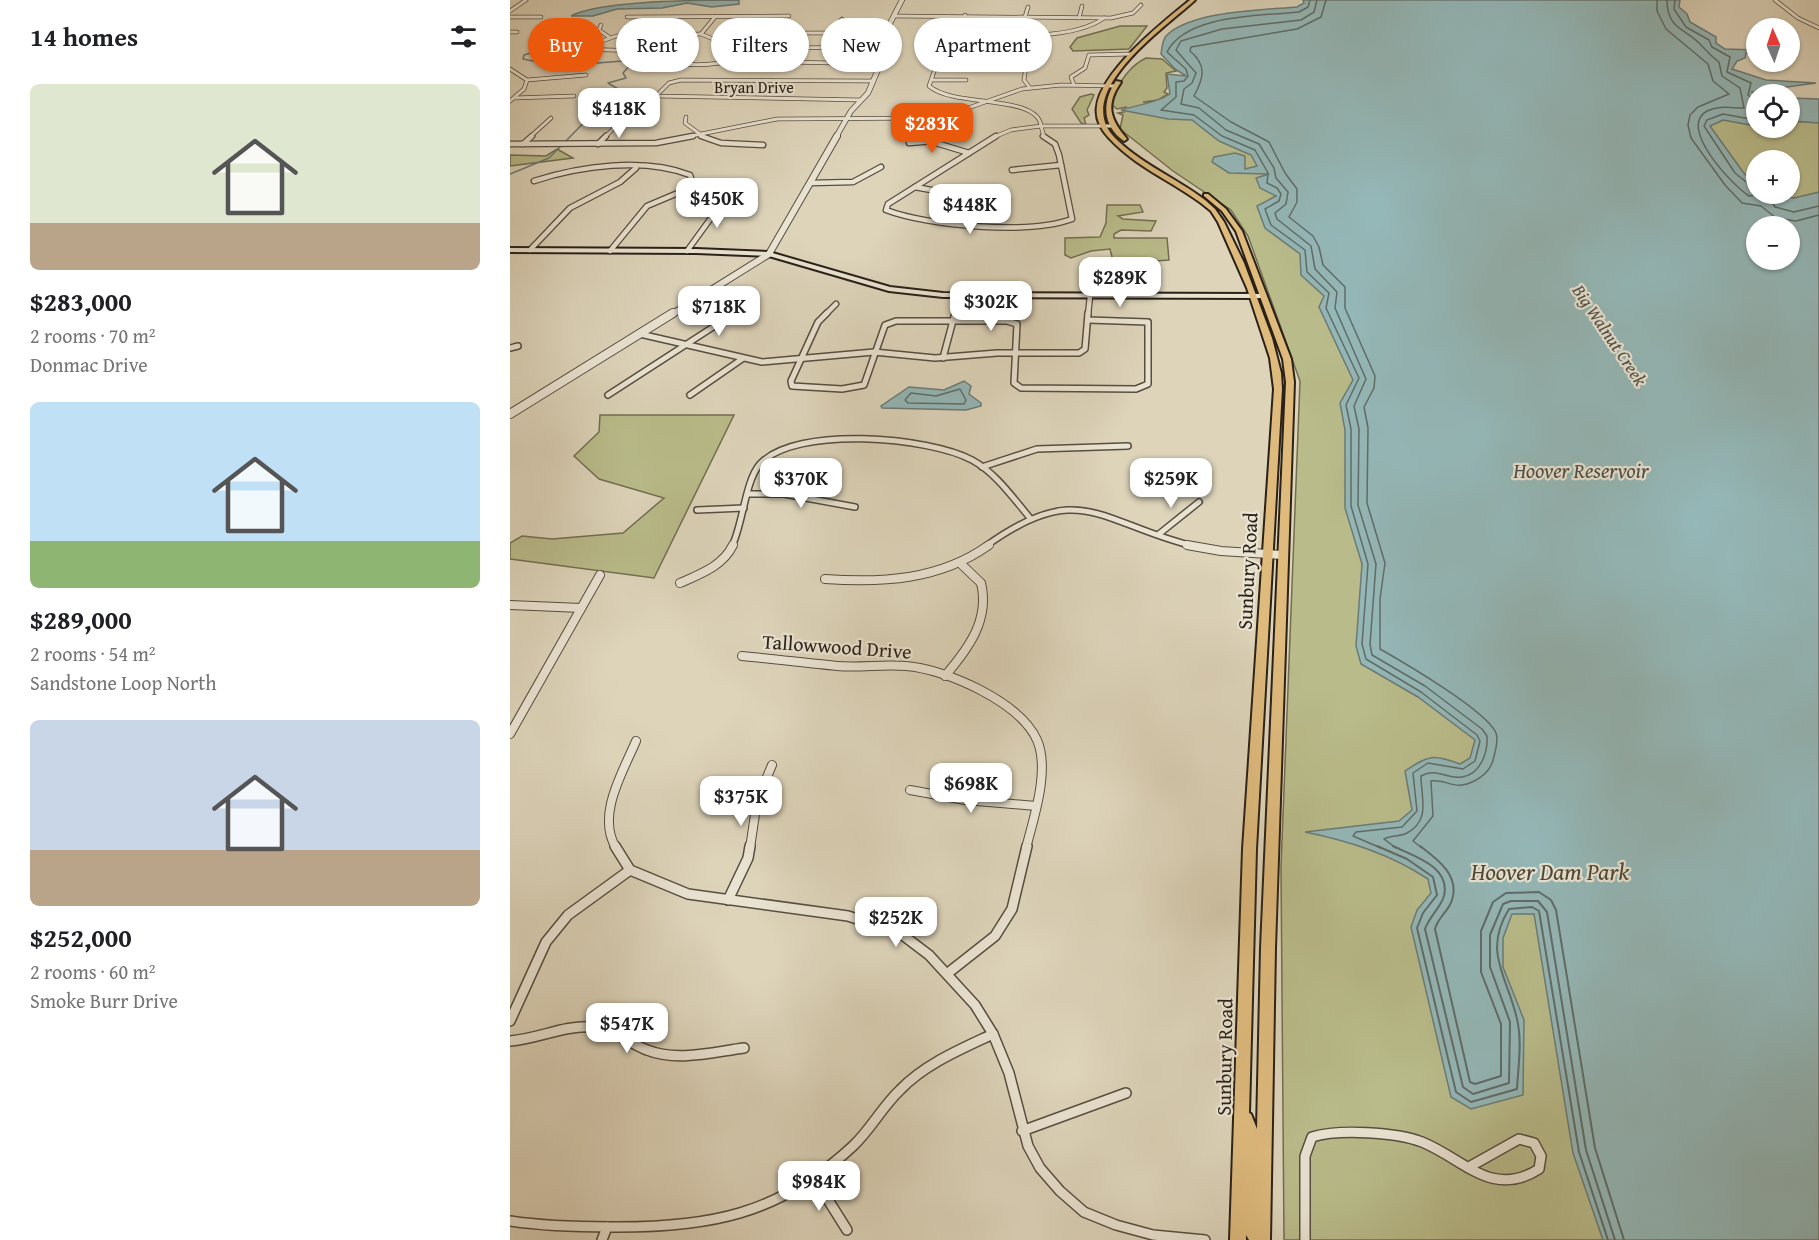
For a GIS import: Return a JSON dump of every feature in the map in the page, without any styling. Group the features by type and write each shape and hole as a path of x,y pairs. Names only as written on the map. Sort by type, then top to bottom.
{"main road":[{"path":"1104,126 1099,114 1099,102 1106,86 1131,54 1161,23 1193,0"},
{"path":"1112,126 1108,100 1114,86 1151,40 1183,8"},
{"name":"Sunbury Road","path":"1104,126 1124,149 1211,208 1230,234 1253,296 1276,371 1270,501 1279,524 1276,555 1281,609 1260,1240"},
{"name":"Sunbury Road","path":"1112,126 1136,150 1209,197 1224,210 1239,231 1283,347 1290,382 1247,897 1238,1240"},
{"path":"510,250 769,254 889,289 960,296 1263,296"},
{"path":"1241,266 1249,273 1257,293 1263,296"},
{"path":"1253,296 1258,299 1270,334 1283,347"},
{"path":"1243,1104 1253,1145 1253,1231 1260,1240"}],"street":[{"path":"510,11 526,0"},
{"path":"902,0 895,16 1104,18 1129,15 1141,5"},
{"path":"1775,0 1798,18 1819,28"},
{"path":"1079,18 1082,6"},
{"path":"1025,17 1028,7"},
{"path":"627,17 789,16"},
{"path":"510,17 541,17"},
{"path":"711,38 701,34 715,17"},
{"path":"1052,32 1094,25 1104,18"},
{"path":"510,32 517,32"},
{"path":"604,34 609,37"},
{"path":"616,37 609,37 580,49 670,52 673,54 667,61 711,63"},
{"path":"1074,85 1071,76 1084,68 1089,55 1131,54"},
{"path":"510,69 520,73 527,80 586,75"},
{"path":"510,414 769,254 846,119 861,100 877,72"},
{"path":"935,72 929,86 939,95 987,101 1026,110 1038,117 1042,126 1042,135 1055,143 1072,219 1067,223 957,224 918,219 885,208 1004,132 1042,126 1112,126"},
{"path":"1025,72 1024,80 1030,88"},
{"path":"512,100 524,89 527,80"},
{"name":"Bryan Drive","path":"861,100 663,98 656,96 669,83 681,80 873,81"},
{"path":"932,80 966,80"},
{"path":"510,144 656,143 763,120 940,118 967,111 987,101 1030,88 1074,85 1114,86"},
{"path":"512,100 574,96"},
{"path":"686,117 685,123 700,134 721,143 764,145"},
{"path":"523,144 551,118"},
{"path":"598,144 624,118"},
{"path":"934,141 935,134 944,125 940,118"},
{"path":"909,143 934,141 941,146 969,153"},
{"path":"1012,170 1061,165"},
{"path":"810,183 853,182 881,167"},
{"path":"530,250 570,208 620,182 636,168"},
{"path":"534,182 580,169 666,168 686,173 696,170"},
{"path":"610,250 647,206 688,188 692,181 686,173"},
{"path":"915,187 969,197 999,197"},
{"path":"687,251 727,196 733,193"},
{"path":"943,358 960,296"},
{"path":"640,334 742,358 776,362 838,353 874,352 943,358 1016,353 1081,352 1085,349 1090,296"},
{"path":"836,304 818,322 791,381 792,386 856,388 866,383 874,352 885,325 890,322 1013,321 1018,326 1015,345 1014,383 1016,387 1144,387 1148,382 1150,326 1148,322 1088,320"},
{"path":"608,395 730,316 751,317"},
{"path":"510,348 518,346"},
{"path":"690,395 742,358"},
{"path":"510,408 519,408"},
{"path":"680,583 720,563 736,542 753,475 761,463 785,446 818,441 905,441 951,451 982,467 1030,518"},
{"path":"982,467 1014,453 1042,446 1128,446"},
{"path":"748,494 784,494 855,507"},
{"path":"1159,534 1199,502"},
{"path":"697,510 744,508"},
{"path":"825,579 861,582 901,580 960,563 1011,526 1030,518 1065,511 1096,512 1122,518 1159,534 1204,549 1276,555"},
{"path":"945,676 974,640 983,600 981,583 960,563"},
{"path":"510,734 600,575"},
{"path":"510,605 581,608"},
{"name":"Tallowwood Drive","path":"742,656 840,666 907,666 945,676 1005,703 1027,725 1037,741 1042,782 1017,889 1006,922 995,936 948,973"},
{"path":"636,741 611,802 609,836 630,870 688,894 848,916 900,933 948,973 975,1005 993,1034 1009,1073 1022,1131 1040,1168 1060,1191 1084,1212 1116,1225 1153,1235 1205,1240"},
{"path":"729,900 747,858 757,801 772,765"},
{"path":"910,790 966,800 1036,806"},
{"path":"510,1021 546,942 568,915 630,870"},
{"path":"510,1041 535,1039 590,1026 611,1029 654,1053 674,1055 744,1048"},
{"path":"510,1221 543,1226 649,1228 718,1223 776,1203 815,1179 855,1145 906,1084 942,1058 993,1034"},
{"path":"1022,1131 1126,1093"},
{"path":"1305,1240 1305,1156 1312,1137 1322,1134 1407,1138 1421,1142 1483,1177 1509,1181 1535,1173 1539,1169 1541,1156 1534,1143 1519,1139 1468,1167"},
{"path":"815,1179 847,1230"},
{"path":"602,1240 607,1227"}],"green space":[{"path":"1120,26 1147,26 1129,49 1073,51 1070,47 1077,38"},
{"name":"Hoover Reservoir","path":"1146,58 1162,59 1176,71 1166,73 1167,88 1164,92 1168,94 1158,100 1143,102 1746,102 1746,138 1800,138 1800,103 1819,104 1819,1240 1284,1240 1281,867 1300,381 1248,236 1231,210 1173,171 1120,129 1123,115 1118,113 1124,112 1126,107 1117,109 1110,103 1124,77"},
{"path":"1094,95 1087,110 1089,115 1084,118 1086,125 1081,123 1072,109 1080,97"},
{"path":"557,149 573,158 510,166 510,155 546,156"},
{"path":"1107,205 1140,205 1143,212 1118,216 1123,219 1156,221 1151,231 1121,230 1114,234 1114,238 1167,238 1169,260 1142,262 1142,271 1136,269 1132,258 1118,258 1120,273 1116,273 1110,249 1091,251 1071,258 1065,255 1065,238 1100,237 1106,223"},
{"path":"600,415 734,415 654,578 510,559 510,543 522,536 552,539 623,533 664,498 599,479 574,456 599,432"}],"water":[{"path":"739,0 739,4 712,7 687,3 662,8 617,9 593,16 571,16 585,11 627,4"},
{"name":"Hoover Reservoir","path":"1303,0 1680,0 1679,7 1687,14 1690,22 1716,37 1716,43 1725,49 1746,50 1745,58 1737,61 1732,69 1766,80 1816,83 1800,85 1746,84 1746,124 1723,120 1710,126 1746,175 1746,204 1800,204 1800,197 1819,192 1819,1240 1603,1240 1573,1153 1534,914 1512,914 1503,938 1503,967 1524,1020 1523,1095 1471,1109 1451,1097 1411,927 1417,910 1431,893 1428,879 1399,862 1369,850 1305,832 1399,821 1412,810 1405,771 1431,758 1460,764 1470,758 1475,740 1418,697 1361,664 1356,646 1362,564 1345,508 1345,430 1340,403 1353,380 1319,307 1324,296 1301,275 1300,254 1265,228 1257,206 1276,196 1260,188 1256,178 1269,174 1229,173 1212,162 1214,157 1235,153 1245,156 1245,169 1257,166 1251,155 1219,141 1192,120 1168,119 1121,110 1153,102 1170,94 1167,74 1186,76 1175,69 1161,54 1166,36 1177,28 1192,21 1228,13 1297,7 1304,3"},
{"path":"1800,98 1819,99 1819,123 1800,122"},
{"path":"964,381 971,386 969,394 981,403 981,406 966,410 882,408 881,406 909,387 944,390"}],"waterway":[{"path":"528,54 524,55 523,59 528,60"},
{"path":"565,142 597,109 615,102 623,92 608,83 626,78 623,73 631,64 623,61 604,62"},
{"path":"510,174 549,158 561,146"}],"water label":[{"name":"Big Walnut Creek","path":"1610,335"}],"park label":[{"name":"Hoover Dam Park","path":"1550,871"}]}
